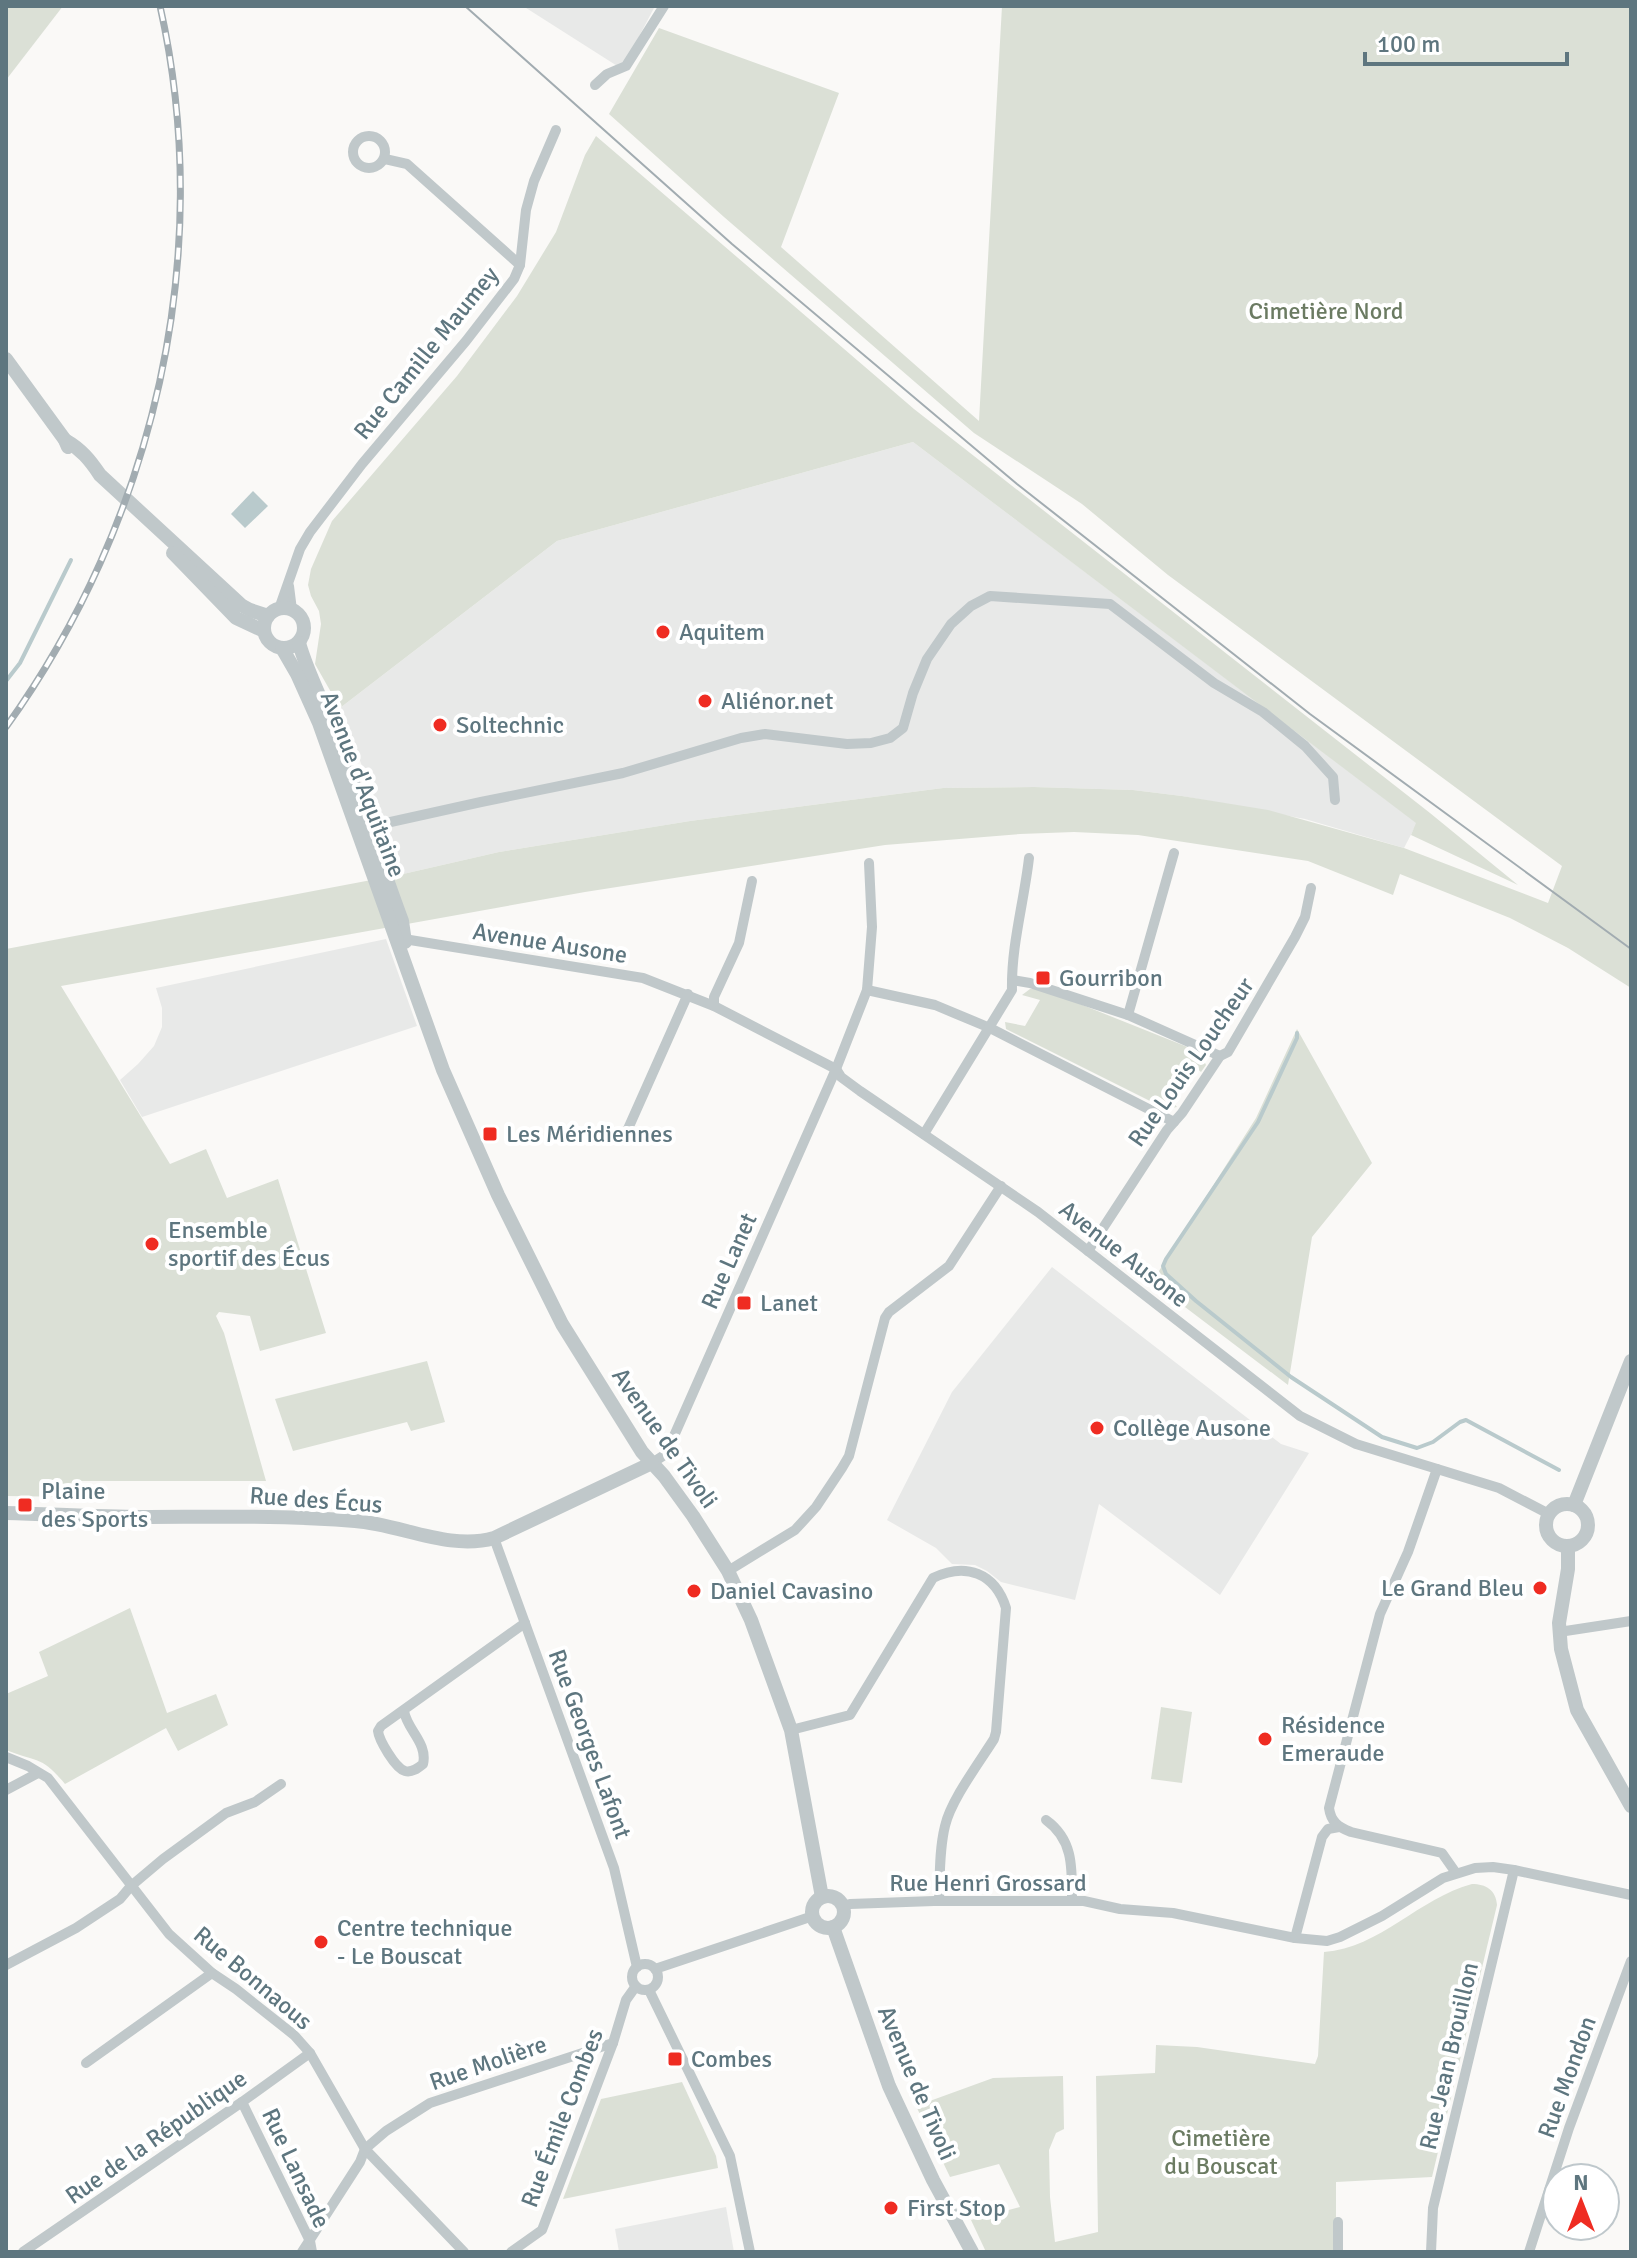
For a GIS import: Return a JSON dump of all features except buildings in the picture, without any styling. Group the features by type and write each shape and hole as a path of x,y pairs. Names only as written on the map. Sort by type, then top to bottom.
{"street":[{"path":"595,85 607,74 626,66 664,6"},
{"name":"Rue Camille Maumey","path":"280,611 300,549 310,532 514,279 520,265 526,210 534,181 556,130"},
{"path":"385,159 407,164 520,265"},
{"path":"6,359 82,465 100,475 241,605 250,610 298,613 304,624 299,643 282,648 271,643 264,631 236,618 167,547 145,518"},
{"path":"361,824 623,773 741,738 765,734 847,744 890,738 903,728 927,659 951,624 971,606 990,596 1110,604 1214,683 1263,712 1305,746 1333,777 1335,800"},
{"path":"264,631 280,611"},
{"name":"Avenue d'Aquitaine","path":"299,643 306,670 326,710 400,938"},
{"name":"Avenue d'Aquitaine","path":"282,648 297,674 386,879"},
{"path":"1128,1015 1174,853"},
{"path":"924,1134 1012,990 1012,970 1029,858"},
{"name":"Rue Lanet","path":"652,1463 666,1454 836,1069 867,990 872,927 869,863"},
{"name":"Avenue de Tivoli","path":"386,879 402,921 400,938 408,975 450,1088 498,1195 578,1349 642,1452 693,1516 728,1571 751,1620 791,1730 822,1897"},
{"path":"714,1006 714,997 739,943 752,881"},
{"name":"Rue Louis Loucheur","path":"1088,1251 1220,1056 1228,1052 1295,937 1305,917 1311,888"},
{"name":"Avenue Ausone","path":"400,938 643,978 714,1006 836,1069 841,1077 1038,1212 1300,1416 1356,1444 1499,1488 1549,1514"},
{"path":"1012,980 1128,1015 1220,1056"},
{"path":"867,990 935,1005 990,1028 1174,1122"},
{"path":"627,1131 688,994"},
{"path":"728,1571 795,1530 816,1507 849,1456 885,1318 949,1266 1001,1186"},
{"path":"1574,1505 1631,1361"},
{"name":"Rue des Écus","path":"6,1513 360,1521 471,1542 494,1538 652,1463"},
{"path":"1437,1469 1408,1552 1380,1614 1329,1808 1331,1819 1339,1827 1442,1853 1456,1873"},
{"path":"1560,1505 1574,1505 1585,1514 1588,1528 1582,1540 1568,1546 1557,1543 1549,1535 1546,1525 1549,1514 1560,1505"},
{"name":"Rue Georges Lafont","path":"494,1538 588,1790 614,1868 637,1967"},
{"path":"1568,1546 1559,1632 1561,1649 1577,1710 1627,1790 1631,1806"},
{"path":"791,1730 850,1715 933,1578 952,1570 964,1570 990,1580 1001,1594 1006,1608 996,1732 945,1826 939,1901"},
{"path":"1559,1632 1631,1621"},
{"path":"404,1711 424,1749 423,1764 413,1771 399,1768 379,1739 381,1726 525,1623"},
{"name":"Rue Bonnaous","path":"6,1757 48,1778 169,1934 212,1973 294,2035 310,2053 365,2149 464,2252"},
{"path":"6,1790 38,1773"},
{"path":"6,1965 76,1928 120,1899 163,1859 226,1813 255,1802 281,1784"},
{"path":"1046,1820 1059,1829 1067,1844 1072,1872 1072,1901"},
{"path":"1295,1938 1322,1837 1328,1829 1339,1827"},
{"name":"Rue Henri Grossard","path":"843,1906 939,1901 1084,1901 1120,1909 1173,1913 1295,1938 1327,1941 1382,1916 1423,1888 1475,1868 1514,1870 1631,1895"},
{"name":"Rue Jean Brouillon","path":"1431,2252 1433,2208 1514,1870"},
{"path":"822,1897 837,1899 843,1906 841,1921 833,1927 818,1925 813,1916 813,1907 822,1897"},
{"path":"655,1969 658,1981 649,1990 636,1986 633,1974 637,1967 645,1964 655,1969 813,1916"},
{"name":"Avenue de Tivoli","path":"833,1927 889,2086 933,2180 972,2252"},
{"name":"Rue Mondon","path":"1529,2252 1569,2128 1631,1961"},
{"path":"86,2063 212,1973"},
{"name":"Rue Émile Combes","path":"511,2252 542,2230 613,2043 626,2000 636,1986"},
{"path":"649,1990 730,2156 750,2252"},
{"name":"Rue Molière","path":"302,2252 311,2247 365,2149 386,2131 430,2103 613,2043"},
{"name":"Rue de la République","path":"23,2252 310,2053"},
{"name":"Rue Lansade","path":"242,2102 311,2247"},
{"path":"1338,2222 1338,2252"}],"shaded area":[{"path":"523,6 655,6 622,69"},
{"path":"913,442 1417,823 1404,848 1305,819 1182,796 1133,790 943,788 690,821 499,852 403,874 340,708 557,541"},
{"path":"253,491 268,506 245,528 231,514"},
{"path":"386,939 417,1026 142,1117 120,1080 154,1046 162,1027 162,1008 156,988"},
{"name":"Collège Ausone","path":"1052,1267 1281,1444 1309,1453 1220,1595 1099,1504 1075,1600 1001,1582 975,1565 952,1564 936,1548 887,1520 952,1392"},
{"path":"726,2207 734,2252 619,2252 615,2229"}],"green space":[{"path":"6,6 63,6 6,80"},
{"name":"Cimetière Nord","path":"1002,6 1631,6 1631,988 1568,948 1510,918 1400,874 1393,895 1308,861 1138,835 1074,832 885,845 585,892 61,986 170,1164 206,1149 227,1198 278,1179 326,1333 260,1351 250,1316 219,1312 216,1316 224,1333 266,1481 72,1481 75,1497 6,1496 6,949 403,874 499,852 690,821 943,788 1133,790 1268,810 1404,848 1548,903 1562,866 1168,575 1082,504 974,433 609,114 659,28 839,93 781,247 979,421"},
{"path":"596,136 914,409 1518,885 1411,835 1416,823 913,442 557,541 340,708 315,664 321,624 308,585 311,569 332,521 457,376 517,296 556,232 585,155"},
{"path":"1030,989 1075,1002 1200,1052 1206,1065 1201,1072 1191,1063 1168,1097 1177,1107 1166,1109 1006,1029 1005,1022 1025,1026 1040,1000 1022,995"},
{"path":"1297,1029 1372,1163 1312,1237 1288,1385 1152,1282 1256,1118"},
{"path":"427,1361 445,1422 411,1431 407,1422 293,1451 275,1399"},
{"path":"130,1608 167,1713 216,1694 228,1725 178,1751 166,1728 65,1784 44,1764 6,1750 6,1694 48,1676 39,1652"},
{"path":"1161,1707 1192,1712 1182,1783 1151,1779"},
{"name":"Cimetière du Bouscat","path":"1472,1884 1489,1889 1495,1895 1497,1905 1432,2177 1336,2182 1336,2252 986,2252 971,2220 1020,2207 999,2164 950,2177 916,2106 993,2078 1063,2076 1064,2129 1056,2133 1049,2150 1055,2242 1098,2232 1096,2076 1155,2073 1156,2045 1197,2047 1315,2064 1324,1952 1363,1942 1434,1900"},
{"path":"682,2082 716,2156 718,2168 563,2199 601,2099"}],"waterway":[{"path":"6,681 20,663 71,560"},
{"path":"1297,1033 1258,1122 1166,1259 1163,1266 1166,1274 1291,1377 1382,1437 1417,1448 1433,1442 1466,1420 1559,1470"}],"tram line":[{"path":"465,6 732,244 1017,484 1310,714 1631,949"}],"railway":[{"path":"6,727 57,647 100,562 135,474 160,383 175,289 180,195 176,100 160,6"}],"place":[{"name":"Aquitem","path":"663,632"},
{"name":"Aliénor.net","path":"705,701"},
{"name":"Soltechnic","path":"440,725"},
{"name":"Gourribon","path":"1043,978"},
{"name":"Les Méridiennes","path":"490,1134"},
{"name":"Ensemble sportif des Écus","path":"152,1244"},
{"name":"Lanet","path":"744,1303"},
{"name":"Collège Ausone","path":"1097,1428"},
{"name":"Plaine des Sports","path":"25,1505"},
{"name":"Le Grand Bleu","path":"1540,1588"},
{"name":"Daniel Cavasino","path":"694,1591"},
{"name":"Résidence Emeraude","path":"1265,1739"},
{"name":"Centre technique - Le Bouscat","path":"321,1942"},
{"name":"Combes","path":"675,2059"},
{"name":"First Stop","path":"891,2208"}]}
